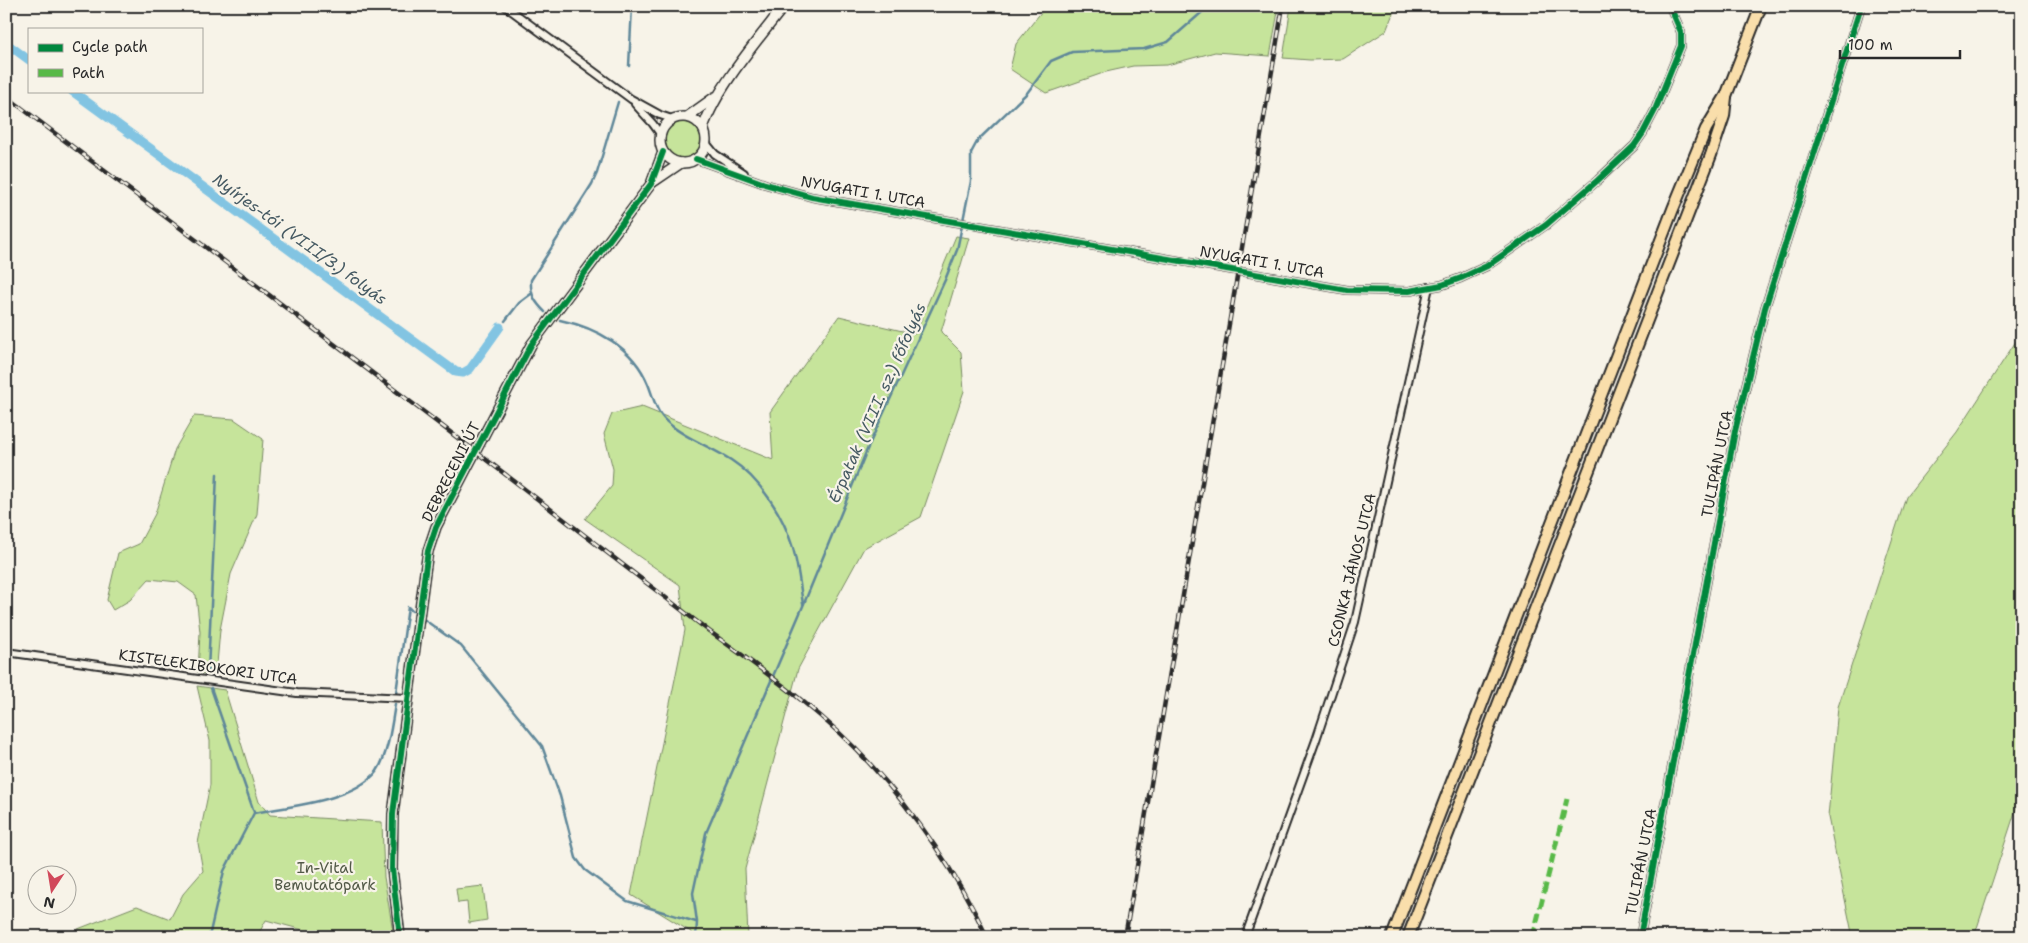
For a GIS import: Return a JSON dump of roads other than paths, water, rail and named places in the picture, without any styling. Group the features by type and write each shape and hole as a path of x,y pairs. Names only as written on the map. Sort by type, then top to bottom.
{"main road":[{"path":"1392,937 1673,209 1706,129 1726,96 1761,8"},
{"path":"1408,937 1711,155 1724,116 1726,96"}],"street":[{"path":"505,6 631,99 660,115 672,119 687,117 719,93"},
{"path":"703,128 719,93 784,6"},
{"name":"NYUGATI 1. UTCA","path":"696,159 758,181 812,196 979,226 1346,290 1393,291 1429,287 1461,278 1500,258 1546,225 1634,146 1649,123 1681,46 1681,32 1670,6"},
{"name":"TULIPÁN UTCA","path":"1640,937 1735,431 1765,308 1861,6"},
{"path":"631,99 660,135 664,152 671,159 680,163"},
{"path":"651,184 667,170 680,163 696,159 704,149 706,143 703,128 698,122 687,117"},
{"path":"660,135 667,123 672,119"},
{"name":"NYUGATI 1. UTCA","path":"706,143 715,154 758,181"},
{"path":"651,184 664,152"},
{"name":"DEBRECENI ÚT","path":"400,937 392,869 393,823 426,563 436,527 531,345 651,184"},
{"name":"CSONKA JÁNOS UTCA","path":"1245,937 1316,740 1355,622 1429,287"},
{"name":"KISTELEKIBOKORI UTCA","path":"6,652 298,693 408,698"}],"waterway":[{"path":"629,66 632,6"},
{"name":"Érpatak (VIII. sz.) főfolyás","path":"696,937 697,922 693,893 706,833 803,606 869,445 957,250 971,181 971,153 978,140 1027,93 1051,61 1072,52 1144,49 1168,42 1209,6"},
{"name":"Nyírjes-tói (VIII/3.) folyás","path":"6,43 28,59"},
{"name":"Nyírjes-tói (VIII/3.) folyás","path":"73,92 456,372 463,373 470,369 500,327"},
{"path":"545,312 534,298 531,290 531,280 592,184 618,102"},
{"name":"Nyírjes-tói (VIII/3.) folyás","path":"505,321 519,303 531,294"},
{"path":"560,320 600,334 623,350 641,371 657,409 666,421 689,437 731,460 760,486 776,509 788,533 799,574 803,604"},
{"path":"208,671 217,474"},
{"path":"396,693 408,607 412,611"},
{"path":"422,618 461,646 542,746 560,796 576,858 585,870 627,901 696,922"},
{"path":"211,688 254,812"},
{"path":"209,937 224,871 254,813 320,801 337,796 367,781 377,771 384,756 395,704"}],"railway":[{"path":"1125,937 1283,6"},
{"path":"6,96 772,677 833,727 870,764 920,824 963,891 987,937"}],"park label":[{"name":"In-Vital Bemutatópark","path":"325,876"}]}
